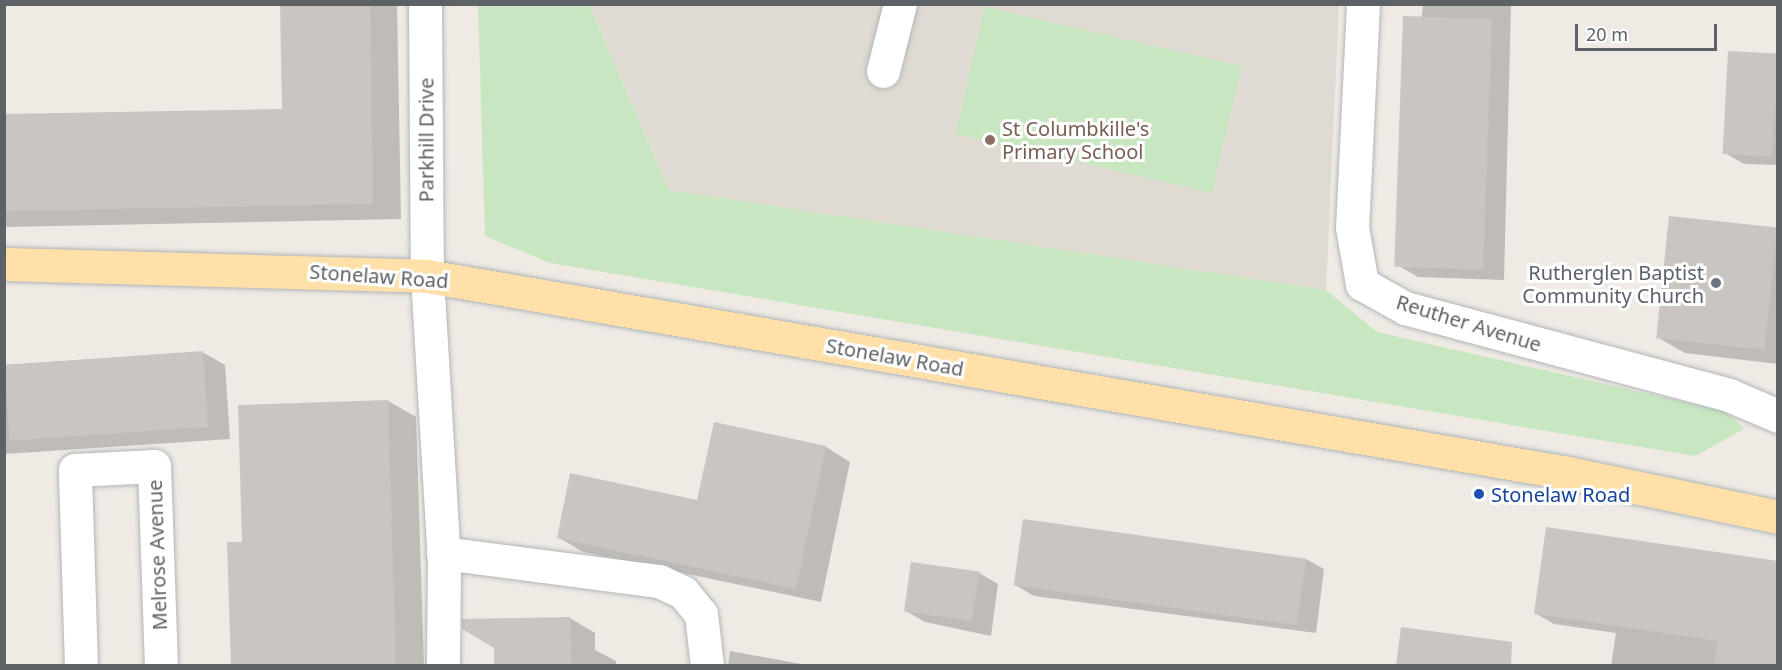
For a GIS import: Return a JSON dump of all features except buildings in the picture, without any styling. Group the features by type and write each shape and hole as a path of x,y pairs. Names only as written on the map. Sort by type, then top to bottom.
{"main road":[{"name":"Stonelaw Road","path":"4,264 427,276 1568,473 1778,517"}],"street":[{"name":"Parkhill Drive","path":"425,4 427,276"},
{"path":"883,71 900,4"},
{"name":"Reuther Avenue","path":"1363,4 1352,227 1362,284 1405,308 1729,395 1778,416"},
{"path":"427,276 443,553 443,666"},
{"name":"Melrose Avenue","path":"81,666 75,470 154,466 161,666"},
{"path":"443,553 659,581 683,592 701,614 707,666"}],"shaded area":[{"name":"St Columbkille's Primary School","path":"589,5 1339,5 1326,290 669,190"}],"green space":[{"path":"478,5 589,5 669,190 1326,290 1377,332 1727,412 1744,429 1695,456 550,263 485,236"},
{"path":"985,7 1241,66 1212,193 956,134"}],"place":[{"name":"St Columbkille's Primary School","path":"990,140"},
{"name":"Rutherglen Baptist Community Church","path":"1716,283"},
{"name":"Stonelaw Road","path":"1479,494"}]}
